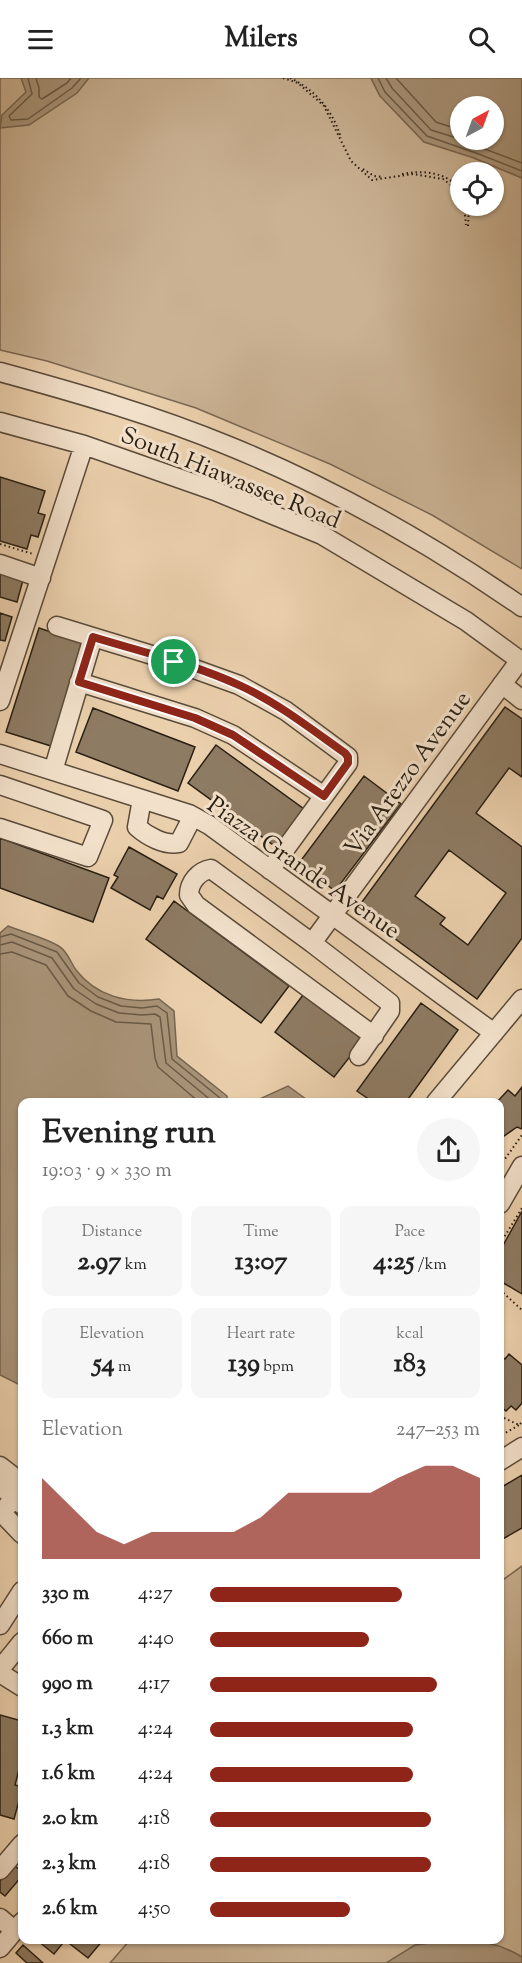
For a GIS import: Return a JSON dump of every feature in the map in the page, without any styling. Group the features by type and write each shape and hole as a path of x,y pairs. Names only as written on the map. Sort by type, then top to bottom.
{"street":[{"name":"South Hiawassee Road","path":"0,372 110,402 228,445 316,484 408,535 522,607"},
{"name":"South Hiawassee Road","path":"0,422 84,445 215,491 322,536 466,621 521,661"},
{"path":"0,701 84,445"},
{"path":"0,564 41,578"},
{"path":"57,626 174,662 239,685 286,711 348,757 348,763 270,870"},
{"path":"53,771 93,637"},
{"name":"Via Arezzo Avenue","path":"312,943 521,661"},
{"path":"79,682 195,718 233,735 324,796"},
{"path":"502,684 522,700"},
{"name":"Piazza Grande Avenue","path":"0,754 193,816 209,825 494,1033"},
{"path":"0,785 103,820 88,857 0,828"},
{"path":"142,799 137,827 144,833 171,845 179,843 193,816"},
{"path":"360,1056 374,1035 390,1011 390,1004 212,869 201,872 191,884 189,895 196,905 374,1035"},
{"path":"439,1098 522,999"},
{"path":"504,1197 522,1166"},
{"path":"504,1458 522,1447"},
{"path":"0,1471 18,1490"},
{"path":"18,1494 0,1512 18,1530"},
{"path":"0,1625 18,1597"},
{"path":"18,1647 0,1671 18,1685"},
{"path":"0,1870 18,1849"},
{"path":"0,1918 18,1927"},
{"path":"0,1948 18,1928"}],"path":[{"path":"283,78 298,83 324,106 351,161 372,180 413,174 443,178 450,183"},
{"path":"290,78 299,82 322,102 337,126 354,163 374,177 430,172 443,175 450,181"},
{"path":"466,216 467,225 468,216"},
{"path":"0,544 36,554"},
{"path":"504,1160 522,1135"},
{"path":"504,1237 522,1208"},
{"path":"504,1294 522,1310"},
{"path":"504,1418 519,1425"},
{"path":"504,1433 522,1422"}],"shaded area":[{"path":"0,78 371,78 380,96 450,142 450,150 462,150 484,162 450,162 450,216 504,216 504,170 522,178 522,569 432,515 330,464 196,408 47,361 0,350"},
{"path":"522,1566 522,1963 110,1963 127,1944 504,1944 504,1579"}],"water":[{"path":"21,78 89,78 77,93 29,125 0,128 2,115 26,92"},
{"path":"371,78 522,78 522,178 504,170 504,162 484,162 424,142 380,96"},
{"path":"8,926 56,944 65,951 84,979 103,992 124,999 159,999 174,1011 177,1056 227,1096 227,1098 18,1098 18,1384 0,1375 0,933"},
{"path":"288,1086 304,1098 262,1098"},
{"path":"488,1944 514,1952 522,1957 522,1963 386,1963 415,1945"}],"building":[{"path":"0,477 45,491 38,513 45,515 38,537 31,535 27,549 0,541"},
{"path":"0,572 23,580 17,602 0,597"},
{"path":"0,613 12,617 5,641 0,640"},
{"path":"39,628 84,643 51,746 6,732"},
{"path":"505,707 522,719 522,777 509,768 476,813 522,847 522,938 477,999 356,910","holes":["449,850 506,893 468,945 440,924 445,918 415,896"]},
{"path":"93,708 195,747 178,791 76,752"},
{"path":"216,745 304,809 276,847 188,783"},
{"path":"364,776 401,804 335,891 299,863"},
{"path":"0,838 109,878 93,922 0,888"},
{"path":"129,847 177,874 163,899 157,896 150,910 111,888 118,877 114,875"},
{"path":"174,901 289,986 261,1023 146,939"},
{"path":"303,995 363,1040 334,1077 275,1032"},
{"path":"421,1003 458,1030 409,1098 367,1098 357,1091"},
{"path":"522,1087 522,1129 517,1127 504,1136 504,1098 501,1098 508,1090 515,1096"},
{"path":"522,1211 522,1294 504,1283 504,1244"},
{"path":"509,1354 522,1365 522,1403 516,1410 511,1406 506,1411 504,1409 505,1359"},
{"path":"522,1475 522,1528 504,1538 504,1486"},
{"path":"0,1715 18,1720 18,1773 15,1785 18,1786 18,1804 14,1819 0,1815"},
{"path":"14,1865 18,1868 18,1881 5,1896 0,1892 0,1881"},
{"path":"42,1944 62,1944 54,1954"},
{"path":"70,1944 100,1944 88,1958"},
{"path":"23,1945 43,1963 27,1963 16,1953"}],"route":[{"path":"93,637 174,662 239,685 259,695 286,711 345,753 348,763 324,796 233,735 195,718 79,682 93,637"}]}
